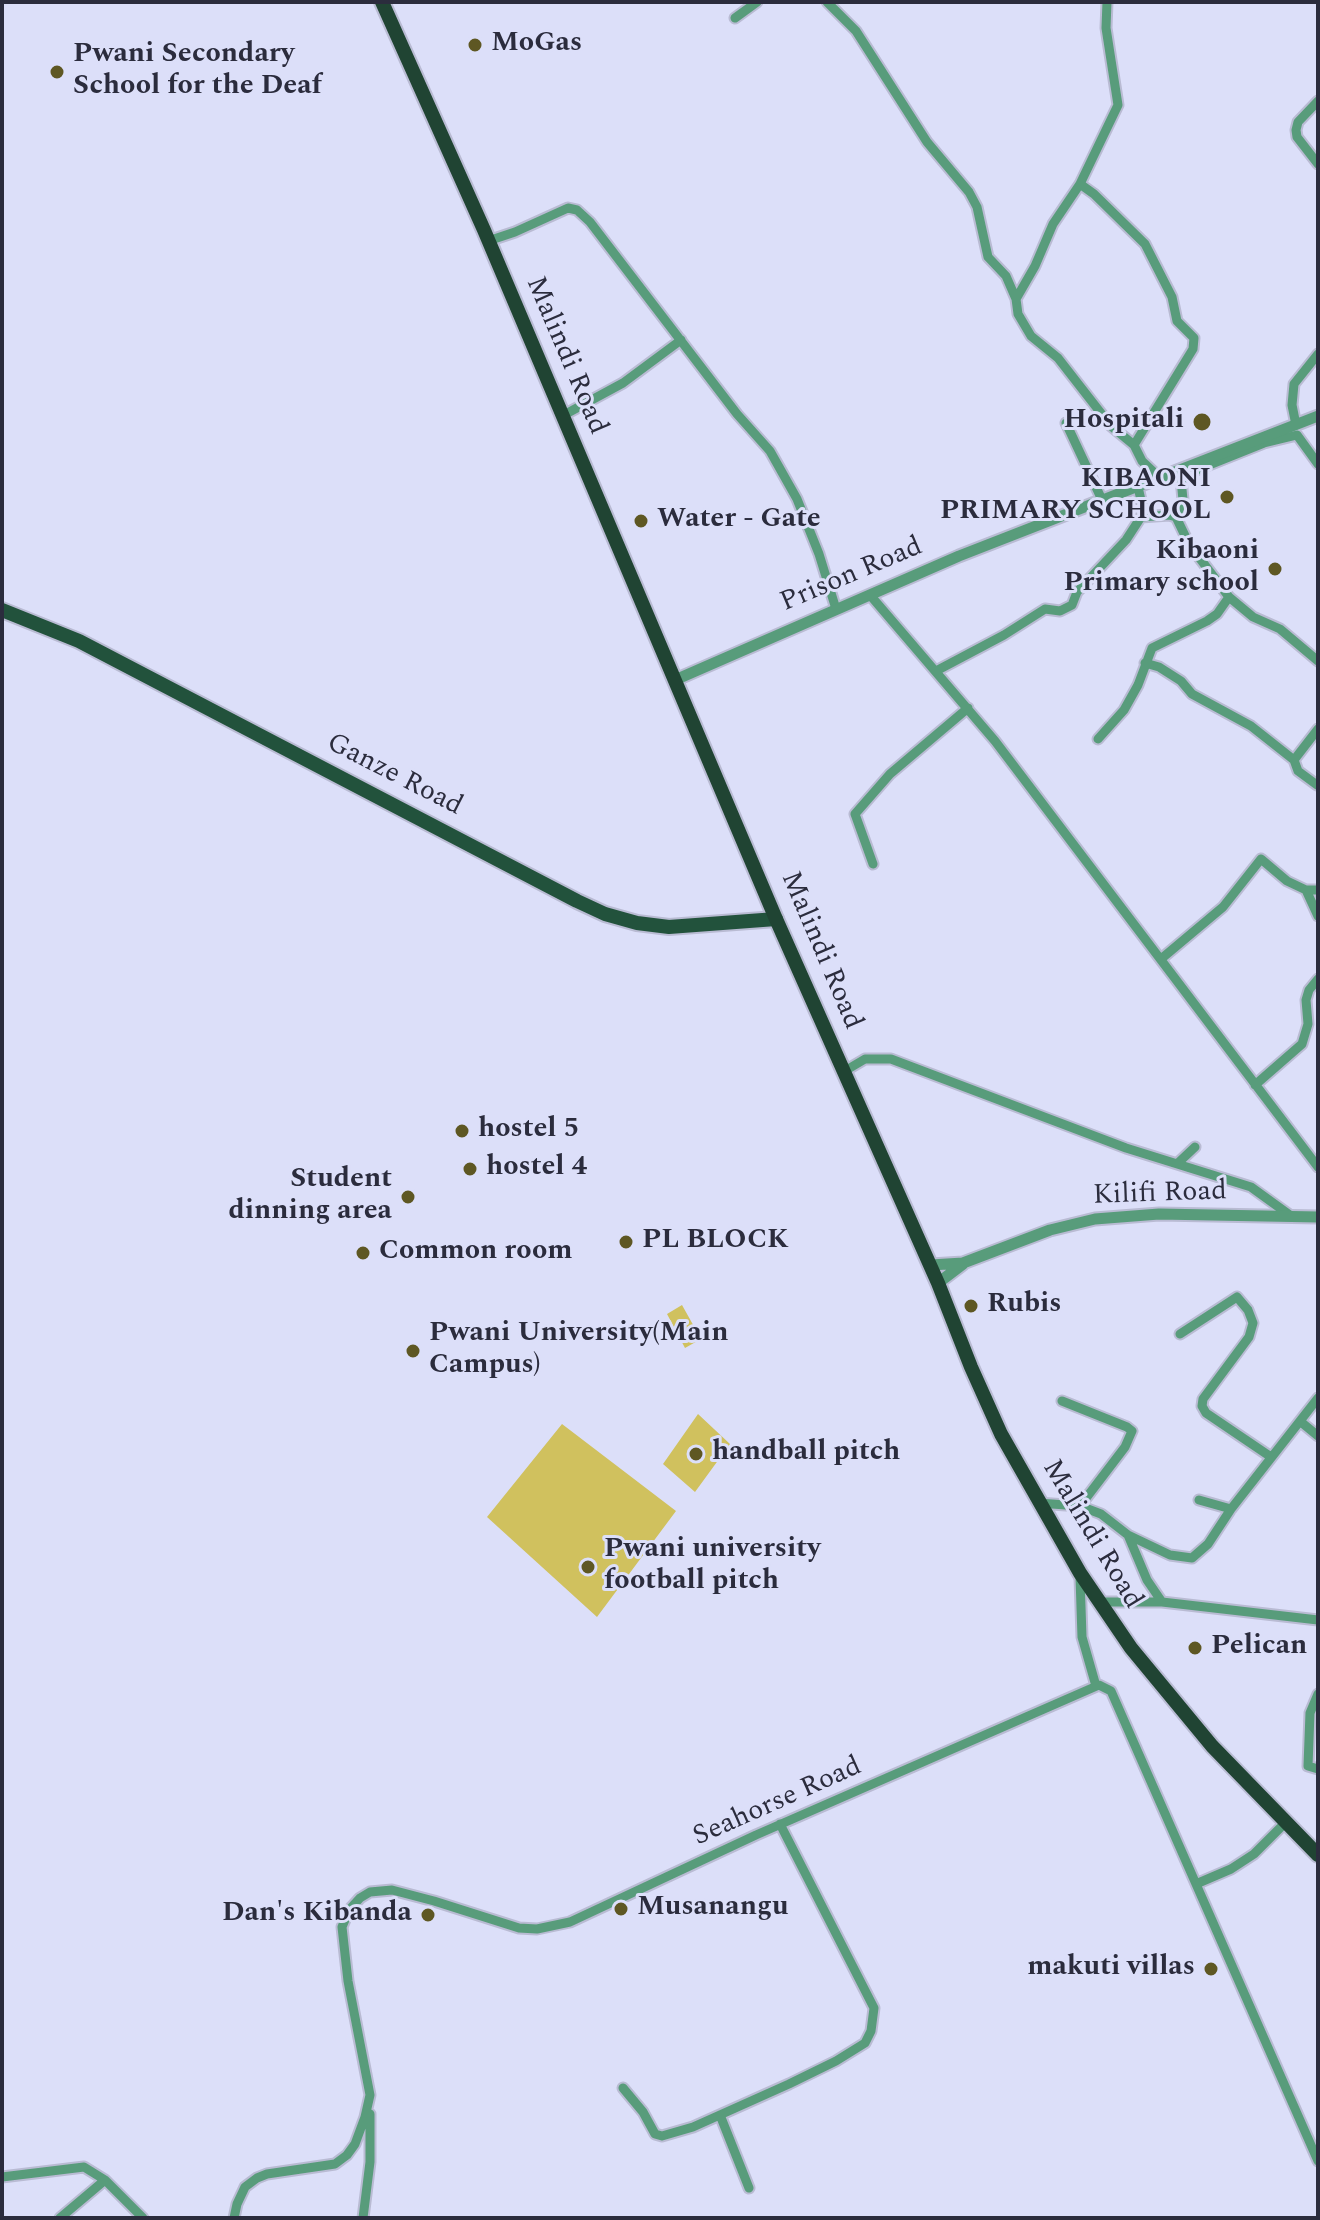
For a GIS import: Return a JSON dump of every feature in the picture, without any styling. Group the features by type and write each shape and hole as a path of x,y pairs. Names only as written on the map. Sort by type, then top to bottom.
{"highway":[{"name":"Malindi Road","path":"382,2 488,241 776,919 931,1265 1001,1434 1080,1573 1131,1648 1182,1712 1318,1855"}],"main road":[{"name":"Ganze Road","path":"2,610 91,647 605,914 637,923 669,927 776,919"}],"street":[{"path":"735,18 757,2"},
{"path":"827,2 856,31 927,142 969,192 977,207 988,257 1006,276 1016,299 1018,314 1031,336 1058,358 1111,426 1134,445 1142,461 1161,479"},
{"path":"1016,299 1035,266 1053,224 1080,184 1118,105 1106,28 1107,2"},
{"path":"1318,101 1298,122 1296,130 1297,137 1318,164"},
{"path":"1080,184 1145,244 1172,297 1177,321 1194,338 1193,349 1134,445"},
{"path":"488,241 568,208 577,210 590,222 737,414 770,451 819,554 836,609"},
{"path":"562,416 623,383 681,340"},
{"path":"1296,425 1292,405 1294,384 1318,354"},
{"name":"Prison Road","path":"675,680 959,556 1318,416"},
{"path":"1066,423 1103,502"},
{"path":"1318,464 1297,435 1264,443 1184,475 1181,479 1183,500 1176,517 1189,544 1229,597 1253,617 1280,629 1318,661"},
{"path":"936,671 1045,609 1060,611 1072,605 1077,592 1126,540 1141,517 1143,509 1138,487"},
{"path":"1141,517 1176,517"},
{"path":"870,595 995,741 1255,1085 1294,1131 1318,1167"},
{"path":"1098,739 1124,710 1138,685 1152,648 1207,621 1217,614 1229,597"},
{"path":"1145,663 1159,667 1181,681 1192,694 1251,726 1294,760 1298,771 1317,785"},
{"path":"873,864 855,814 890,774 968,708"},
{"path":"1294,760 1318,729"},
{"path":"1161,959 1223,907 1261,859 1287,881 1306,890 1318,890"},
{"path":"1306,890 1318,916"},
{"path":"1255,1085 1302,1044 1308,1024 1306,1000 1318,979"},
{"path":"843,1072 865,1059 891,1059 1082,1132 1251,1187 1291,1216"},
{"path":"1178,1163 1195,1147"},
{"name":"Kilifi Road","path":"931,1265 963,1263 1050,1230 1095,1219 1159,1214 1318,1217"},
{"name":"Kilifi Road","path":"938,1283 963,1263"},
{"path":"1180,1334 1237,1297 1248,1310 1253,1323 1249,1337 1203,1399 1202,1406 1206,1413 1271,1457"},
{"path":"1038,1503 1080,1506 1101,1514 1128,1535 1177,1557 1192,1558 1208,1544 1231,1509 1318,1398"},
{"path":"1062,1401 1132,1431 1125,1447 1080,1506"},
{"path":"1301,1422 1318,1436"},
{"path":"1199,1500 1231,1509"},
{"path":"1128,1535 1147,1580 1162,1602"},
{"path":"1080,1573 1082,1637 1096,1686 1104,1686 1111,1691 1318,2161"},
{"path":"1099,1602 1162,1602 1318,1620"},
{"name":"Seahorse Road","path":"234,2218 245,2187 257,2178 335,2164 355,2144 370,2095 342,1942 342,1927 349,1910 360,1898 370,1892 392,1890 505,1924 537,1929 570,1922 780,1824 1096,1686"},
{"path":"1318,1694 1310,1713 1308,1766 1318,1769"},
{"path":"1196,1884 1231,1869 1254,1854 1285,1823"},
{"path":"623,2088 658,2136 693,2127 720,2115 836,2061 865,2043 871,2031 874,2008 780,1824"},
{"path":"363,2218 370,2162 370,2095"},
{"path":"720,2115 749,2188"},
{"path":"2,2177 78,2167 88,2169 105,2180 143,2218"},
{"path":"60,2218 105,2180"}],"shaded area":[{"path":"682,1305 701,1339 685,1348 667,1314"},
{"name":"handball pitch","path":"698,1414 730,1444 695,1492 663,1464"},
{"name":"Pwani university football pitch","path":"562,1424 676,1511 597,1617 487,1517"}],"place":[{"name":"MoGas","path":"475,45"},
{"name":"Pwani Secondary School for the Deaf","path":"57,72"},
{"name":"Hospitali","path":"1202,422"},
{"name":"KIBAONI PRIMARY SCHOOL","path":"1227,497"},
{"name":"Water - Gate","path":"641,521"},
{"name":"Kibaoni Primary school","path":"1275,569"},
{"name":"hostel 5","path":"462,1131"},
{"name":"hostel 4","path":"470,1169"},
{"name":"Student dinning area","path":"408,1197"},
{"name":"PL BLOCK","path":"626,1242"},
{"name":"Common room","path":"363,1253"},
{"name":"Rubis","path":"971,1306"},
{"name":"Pwani University(Main Campus)","path":"413,1351"},
{"name":"handball pitch","path":"696,1454"},
{"name":"Pwani university football pitch","path":"588,1567"},
{"name":"Pelican","path":"1195,1648"},
{"name":"Musanangu","path":"621,1909"},
{"name":"Dan's Kibanda","path":"428,1915"},
{"name":"makuti villas","path":"1211,1969"}]}
